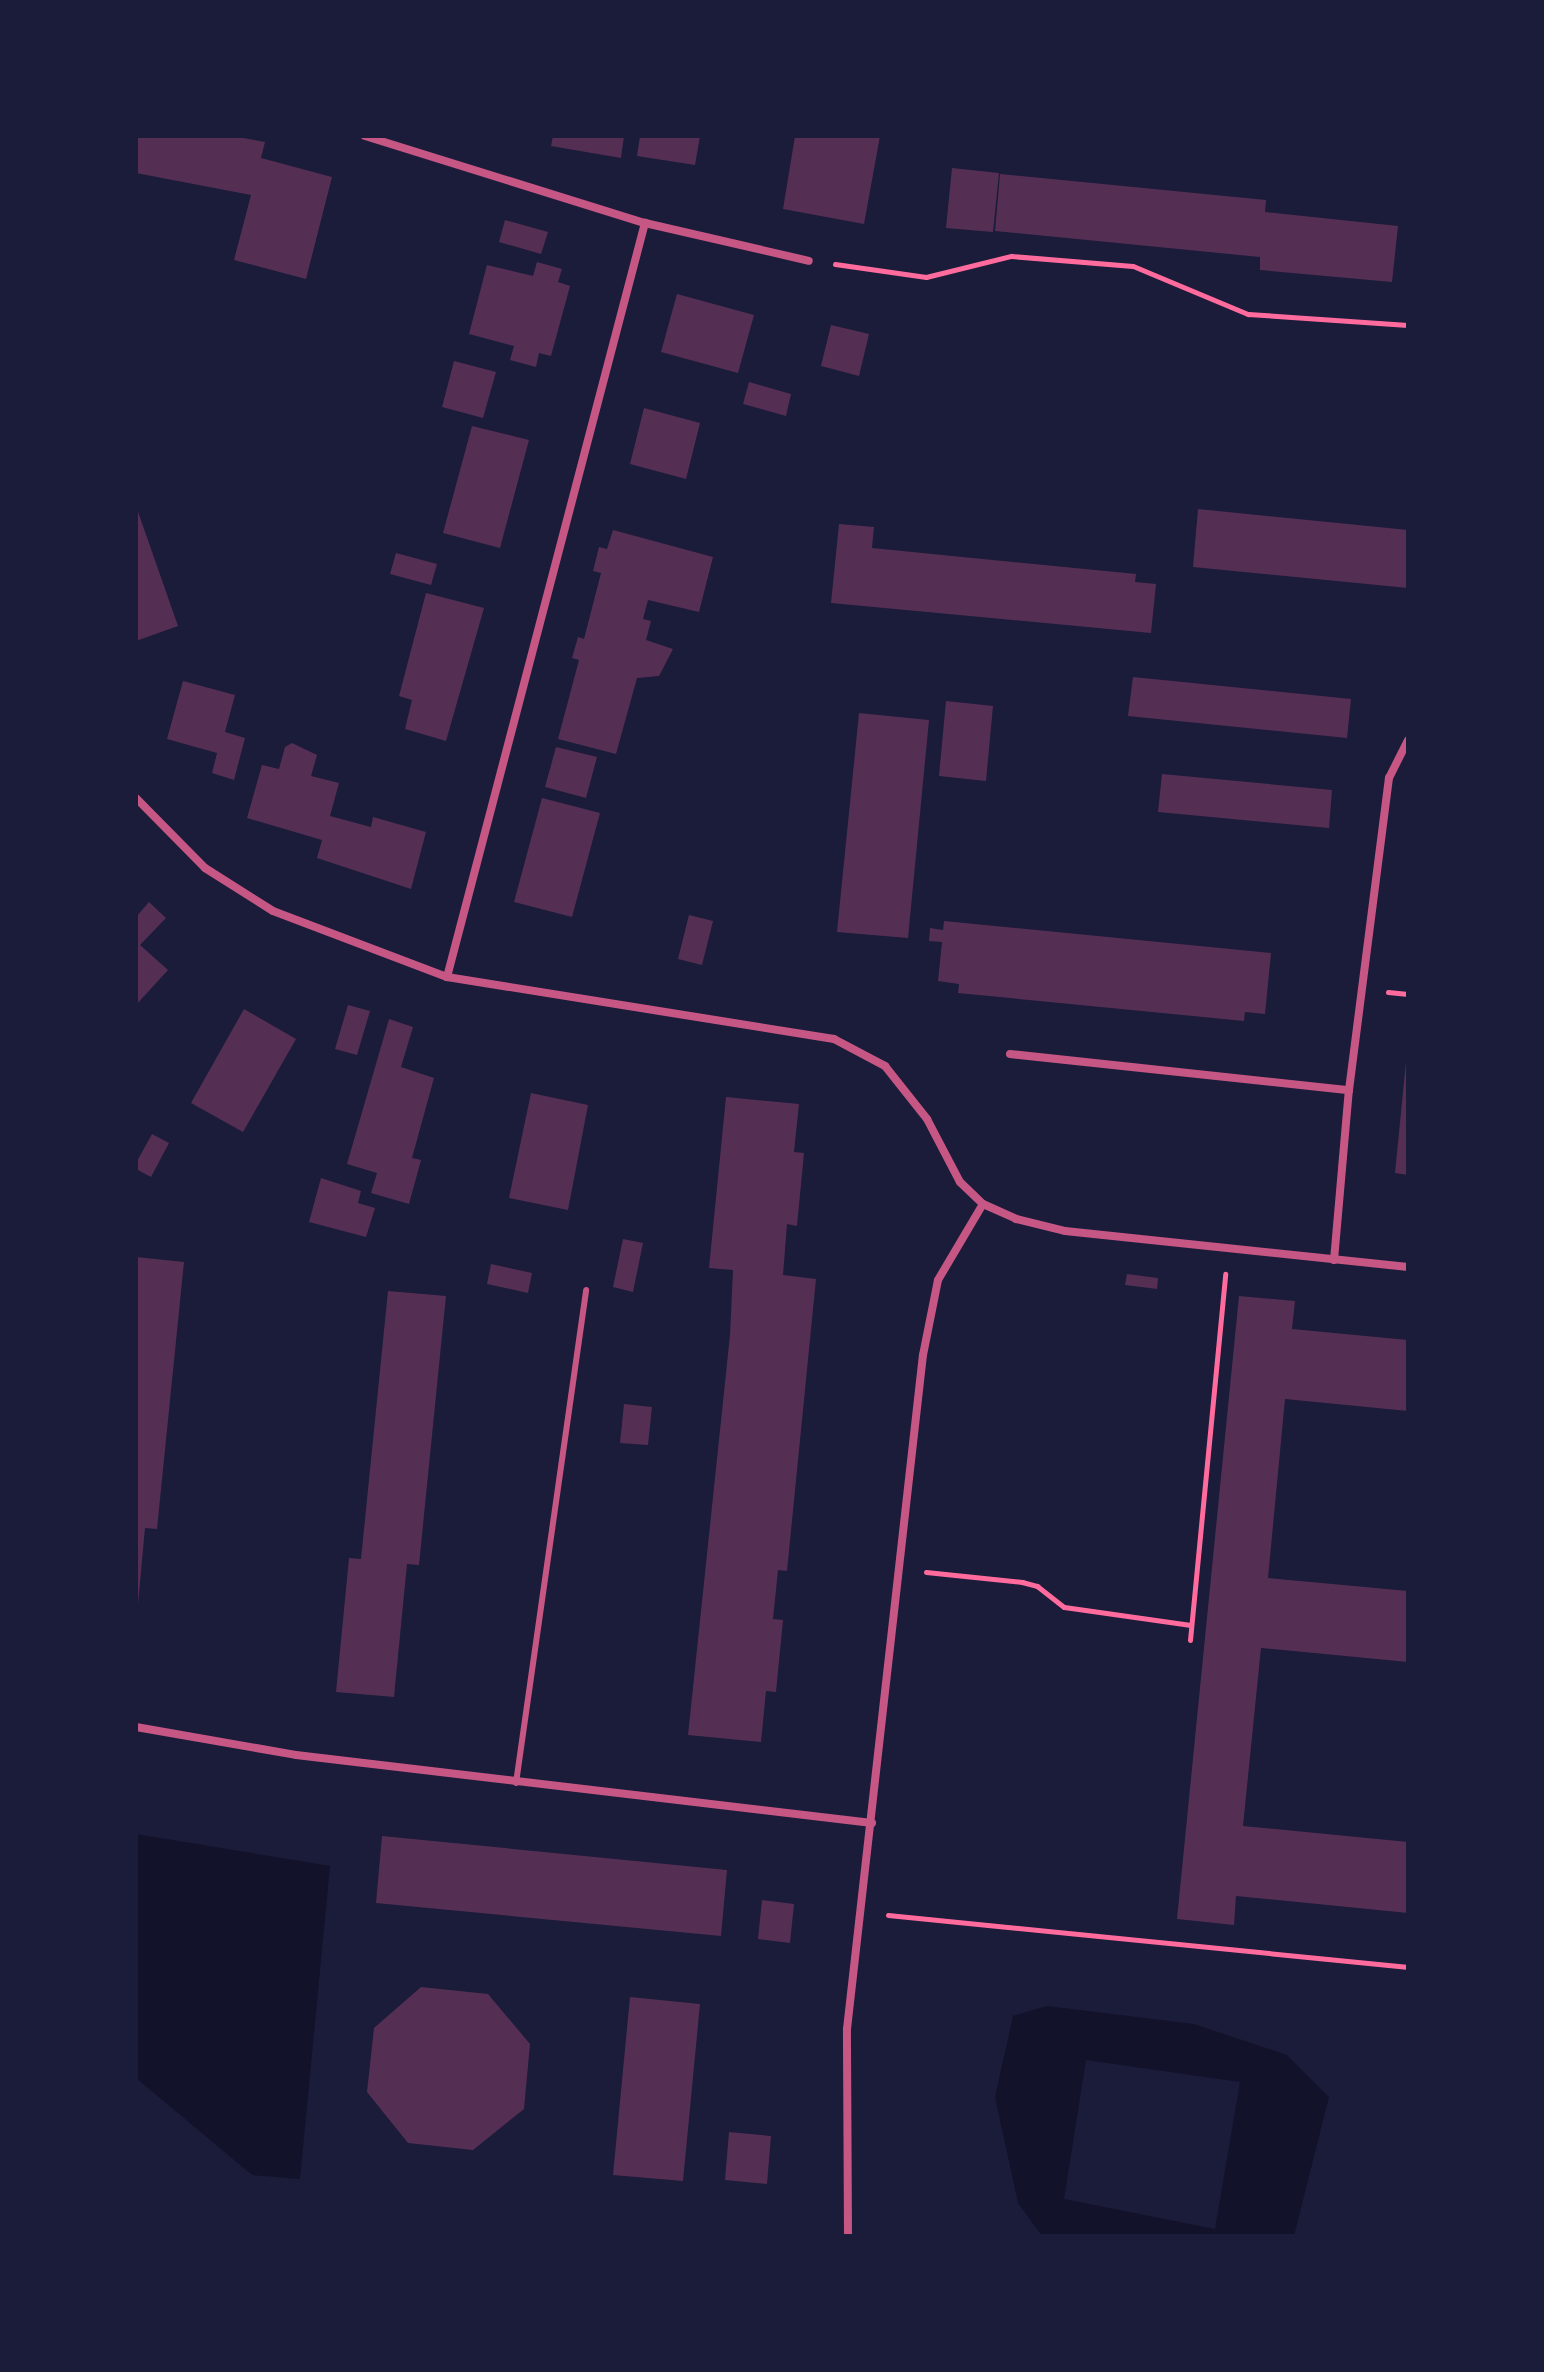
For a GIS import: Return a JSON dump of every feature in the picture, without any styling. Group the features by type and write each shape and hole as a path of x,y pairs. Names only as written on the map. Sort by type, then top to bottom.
{"street":[{"path":"365,136 645,223 809,261"},
{"path":"447,977 645,223"},
{"path":"1334,1260 1349,1090 1389,778 1408,740"},
{"path":"136,798 205,868 273,911 447,977 834,1039 885,1066 927,1119 960,1182 983,1204 1016,1219 1065,1231 1408,1267"},
{"path":"1010,1054 1349,1090"},
{"path":"848,2236 847,2029 863,1912 923,1355 938,1280 983,1204"},
{"path":"136,1727 296,1755 872,1823"}],"lane":[{"path":"516,1783 586,1290"}],"path":[{"path":"809,261 926,277 1011,256 1133,266 1248,314 1408,325"},
{"path":"1190,1640 1229,1249"},
{"path":"900,1569 1022,1582 1037,1586 1064,1607 1191,1625"},
{"path":"863,1912 1408,1967"}],"shaded area":[{"path":"136,1834 330,1866 300,2179 252,2175 136,2078"},
{"path":"1047,2006 1194,2024 1287,2055 1329,2097 1294,2236 1042,2236 1018,2203 995,2097 1013,2016","holes":["1086,2060 1240,2082 1215,2229 1064,2199"]}],"building":[{"path":"136,136 232,136 265,142 261,158 332,177 306,279 234,260 251,195 136,173"},
{"path":"553,136 624,136 621,158 551,146"},
{"path":"640,136 700,136 695,165 637,156"},
{"path":"795,136 880,136 864,224 783,209"},
{"path":"952,168 999,173 993,232 946,228"},
{"path":"1000,174 1266,200 1265,212 1398,226 1392,282 1260,270 1260,257 995,231"},
{"path":"505,220 548,232 541,254 499,242"},
{"path":"537,262 562,269 558,282 570,286 551,356 539,353 536,367 510,360 514,346 469,334 487,265 533,276"},
{"path":"677,294 754,315 738,373 661,352"},
{"path":"831,325 869,334 859,376 821,366"},
{"path":"454,361 496,372 483,418 442,407"},
{"path":"749,382 791,394 786,416 743,404"},
{"path":"644,408 700,423 686,479 630,464"},
{"path":"472,426 529,440 500,548 443,533"},
{"path":"136,506 178,626 136,641"},
{"path":"1198,509 1408,530 1408,588 1193,567"},
{"path":"839,524 874,527 872,548 1136,574 1135,582 1156,584 1151,633 831,603"},
{"path":"613,530 713,557 699,612 648,600 643,619 651,621 646,640 673,649 659,676 637,678 616,754 558,739 579,660 572,658 578,637 584,639 601,573 593,571 599,547 607,549"},
{"path":"396,553 437,564 431,585 390,574"},
{"path":"426,593 484,608 446,741 405,729 412,700 399,696"},
{"path":"1133,677 1351,699 1347,738 1128,716"},
{"path":"183,681 235,695 225,732 245,738 234,780 212,773 217,753 167,739"},
{"path":"946,701 993,706 986,781 939,776"},
{"path":"859,713 929,720 908,938 837,932"},
{"path":"292,743 317,755 311,776 339,783 330,816 371,827 373,817 426,832 411,889 317,858 322,840 247,818 262,765 279,769 285,747"},
{"path":"556,747 597,757 586,798 545,787"},
{"path":"1162,774 1332,790 1329,828 1158,812"},
{"path":"542,798 600,813 572,917 514,902"},
{"path":"149,902 166,918 140,945 168,970 136,1005 136,917"},
{"path":"689,915 713,921 702,965 678,959"},
{"path":"944,921 1271,953 1265,1014 1245,1012 1244,1021 958,993 959,984 938,981 942,942 929,941 930,928 943,930"},
{"path":"348,1005 370,1011 357,1055 335,1049"},
{"path":"244,1009 296,1039 243,1132 191,1103"},
{"path":"389,1019 413,1027 401,1067 434,1078 412,1158 421,1160 409,1204 371,1193 377,1173 347,1164"},
{"path":"1408,1062 1408,1175 1395,1173"},
{"path":"531,1093 588,1105 568,1210 509,1198"},
{"path":"726,1097 799,1104 794,1152 804,1153 797,1226 787,1224 783,1275 816,1279 787,1571 778,1570 773,1619 783,1620 776,1692 766,1691 761,1742 688,1735 730,1335 733,1270 709,1268"},
{"path":"152,1134 169,1143 151,1177 136,1169 136,1163"},
{"path":"321,1178 361,1191 358,1203 375,1208 366,1237 309,1222"},
{"path":"623,1239 643,1243 633,1292 613,1287"},
{"path":"136,1257 184,1262 157,1529 145,1528 138,1604"},
{"path":"491,1264 532,1273 528,1293 487,1284"},
{"path":"1127,1274 1158,1278 1157,1289 1125,1285"},
{"path":"388,1291 446,1296 419,1565 407,1564 394,1697 336,1692 349,1558 361,1559"},
{"path":"1239,1296 1295,1301 1292,1329 1408,1340 1408,1411 1285,1399 1268,1578 1408,1591 1408,1662 1261,1648 1243,1826 1408,1842 1408,1913 1236,1896 1234,1925 1177,1919"},
{"path":"624,1404 652,1407 648,1445 620,1443"},
{"path":"382,1836 727,1870 721,1936 376,1903"},
{"path":"762,1900 794,1904 790,1943 758,1939"},
{"path":"421,1987 488,1994 530,2044 524,2109 473,2150 408,2143 367,2092 374,2028"},
{"path":"630,1997 700,2004 683,2181 613,2175"},
{"path":"729,2132 771,2136 767,2184 725,2180"}]}
